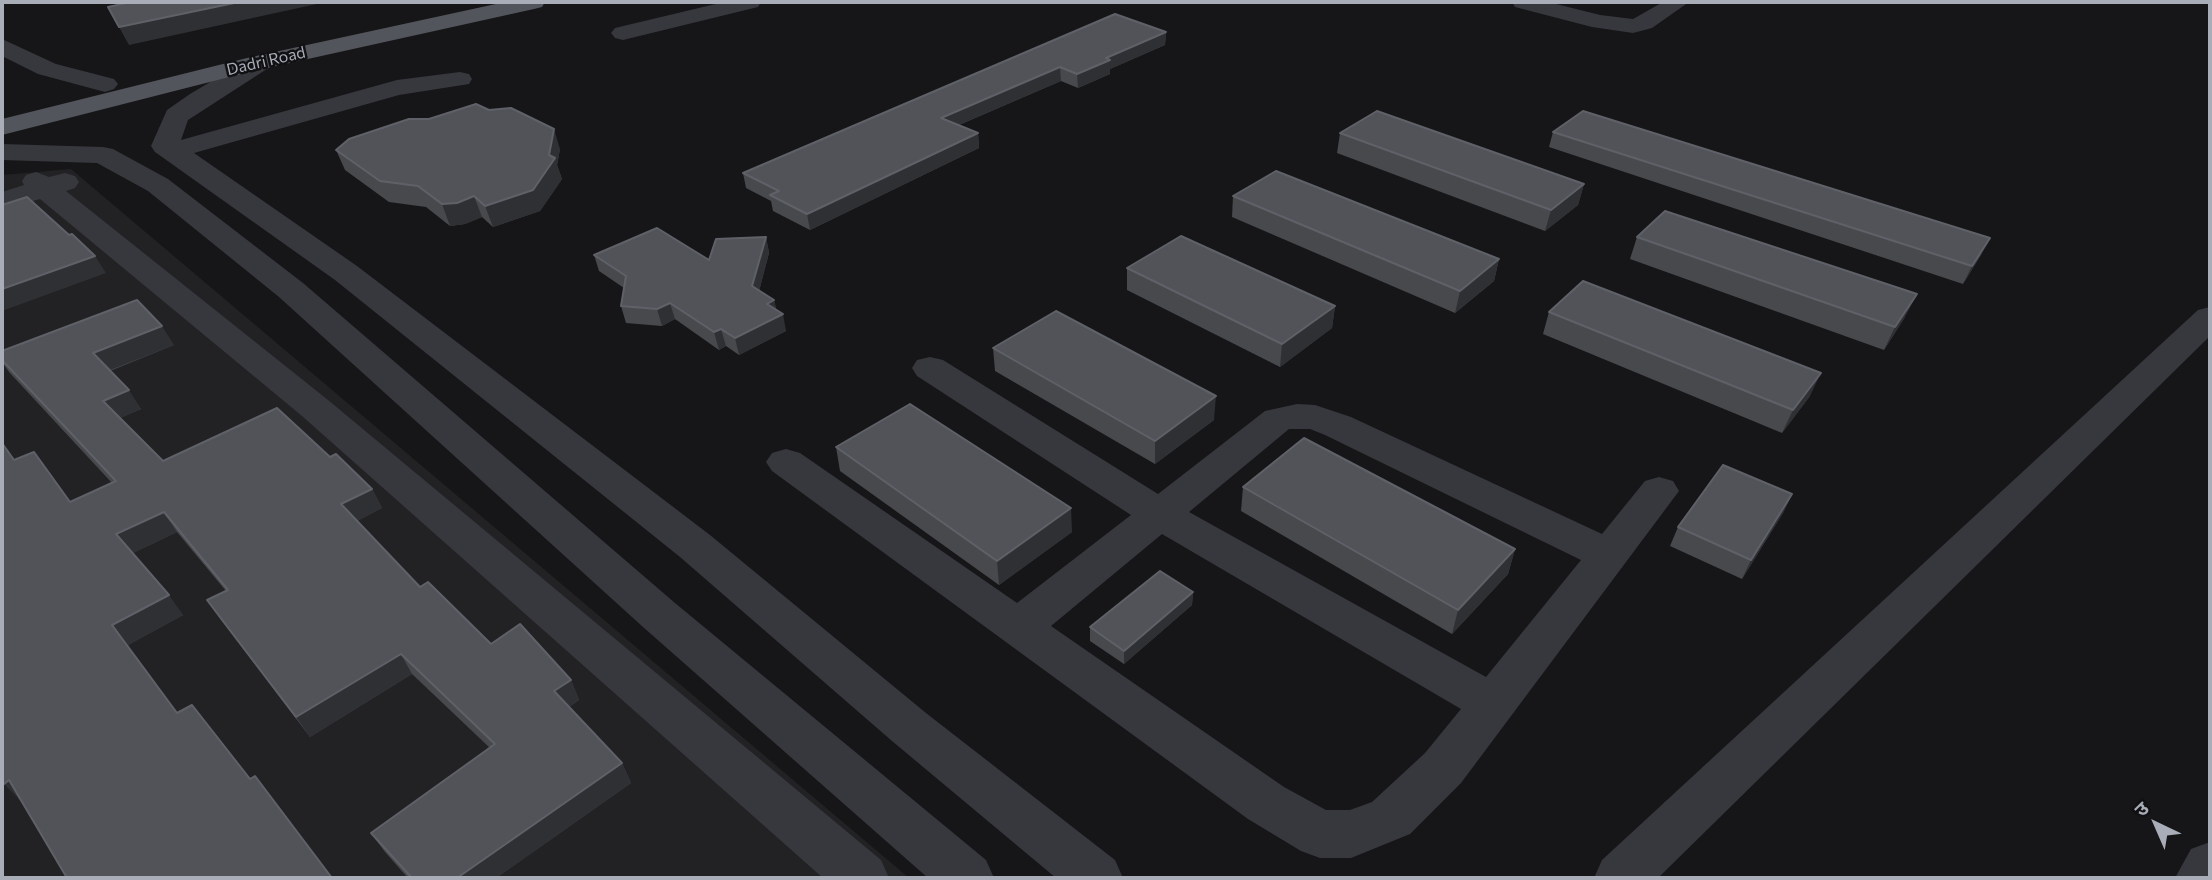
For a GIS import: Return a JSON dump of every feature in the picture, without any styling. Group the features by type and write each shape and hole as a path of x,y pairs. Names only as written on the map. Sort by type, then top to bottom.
{"main road":[{"name":"Dadri Road","path":"2,111 105,84 464,2"},
{"name":"Dadri Road","path":"2,127 261,62 533,2"}],"street":[{"path":"623,33 750,2"},
{"path":"1523,2 1600,22 1633,26 1644,23 1678,2"},
{"path":"1591,2 1625,10 1638,2"},
{"path":"2,46 47,69 105,84"},
{"path":"261,62 176,116 165,146 346,273 695,546 909,727 1096,878"},
{"path":"172,151 397,88 460,79"},
{"path":"2,152 82,153 118,160 158,185 292,290 659,615 967,878"},
{"path":"21,190 118,160"},
{"path":"181,203 224,188"},
{"path":"21,190 315,408 862,878"},
{"path":"1621,878 2210,317"},
{"path":"930,368 1160,514 1493,704"},
{"path":"1018,627 1278,419 1297,416 1315,417 1338,426 1609,555"},
{"path":"786,462 1265,803 1320,834 1350,834 1391,818 1443,768 1659,491"},
{"path":"2202,878 2210,867"}],"shaded area":[{"path":"71,169 909,878 2,878 2,175"}],"building":[{"path":"131,2 239,2 119,27 108,7"},
{"path":"1115,14 1166,32 1077,74 1060,67 941,118 978,133 807,214 770,195 779,191 743,173"},
{"path":"476,104 489,110 511,108 554,129 549,155 555,158 533,190 485,206 474,196 457,203 442,204 418,186 380,181 336,150 349,139 409,119 429,119"},
{"path":"1377,111 1584,184 1551,210 1340,133"},
{"path":"1583,111 1990,238 1972,266 1553,132"},
{"path":"1276,171 1499,259 1460,291 1233,196"},
{"path":"27,197 95,256 2,289 2,205"},
{"path":"1665,211 1917,294 1895,327 1637,237"},
{"path":"657,228 709,260 716,239 766,237 752,286 774,300 767,304 783,314 735,338 721,329 714,332 670,303 657,309 621,306 626,276 594,255"},
{"path":"1181,236 1335,306 1282,344 1127,268"},
{"path":"1583,281 1821,373 1793,410 1549,312"},
{"path":"137,300 162,326 93,353 129,390 103,401 163,461 277,408 330,457 336,454 372,489 341,504 420,587 428,582 491,644 520,624 571,680 554,691 622,763 457,878 412,878 371,833 495,744 401,654 296,717 207,600 228,590 164,512 116,534 169,595 112,625 177,713 192,705 250,779 255,776 332,878 67,878 9,780 4,784 2,780 2,443 14,460 34,452 70,502 116,481 2,360 2,351"},
{"path":"1056,311 1216,396 1155,441 993,348"},
{"path":"910,404 1071,508 997,561 836,447"},
{"path":"1304,438 1515,549 1458,610 1243,487"},
{"path":"1723,465 1792,494 1751,560 1678,527"},
{"path":"1160,571 1193,592 1124,651 1090,627"}]}
